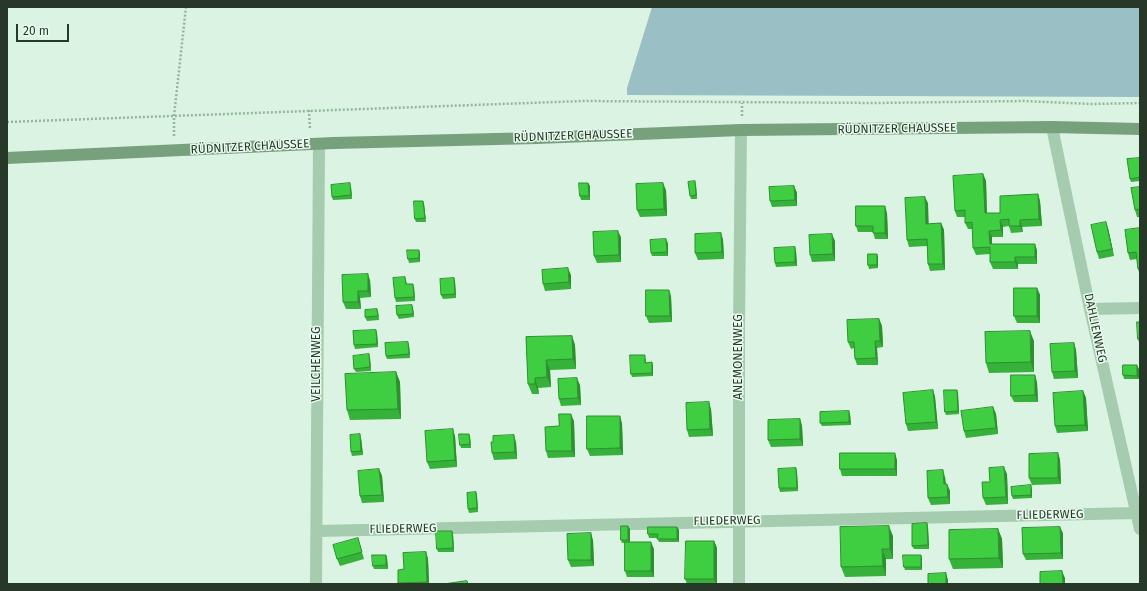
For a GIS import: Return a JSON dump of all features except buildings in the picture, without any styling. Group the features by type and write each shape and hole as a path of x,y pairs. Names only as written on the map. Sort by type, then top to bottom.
{"main road":[{"name":"RÜDNITZER CHAUSSEE","path":"7,158 315,144 742,130 1052,128 1140,129"}],"street":[{"name":"DAHLIENWEG","path":"1052,128 1090,309 1140,529"},
{"name":"ANEMONENWEG","path":"739,584 742,130"},
{"name":"VEILCHENWEG","path":"315,144 316,584"},
{"path":"1090,309 1140,308"},
{"name":"FLIEDERWEG","path":"317,531 1137,513"}],"path":[{"path":"173,151 174,116 186,7"},
{"path":"7,122 583,101 877,103 1024,101 1091,104 1140,103"},
{"path":"309,110 315,144"}],"shaded area":[{"path":"652,7 1140,7 1140,97 627,95 627,88"}]}
